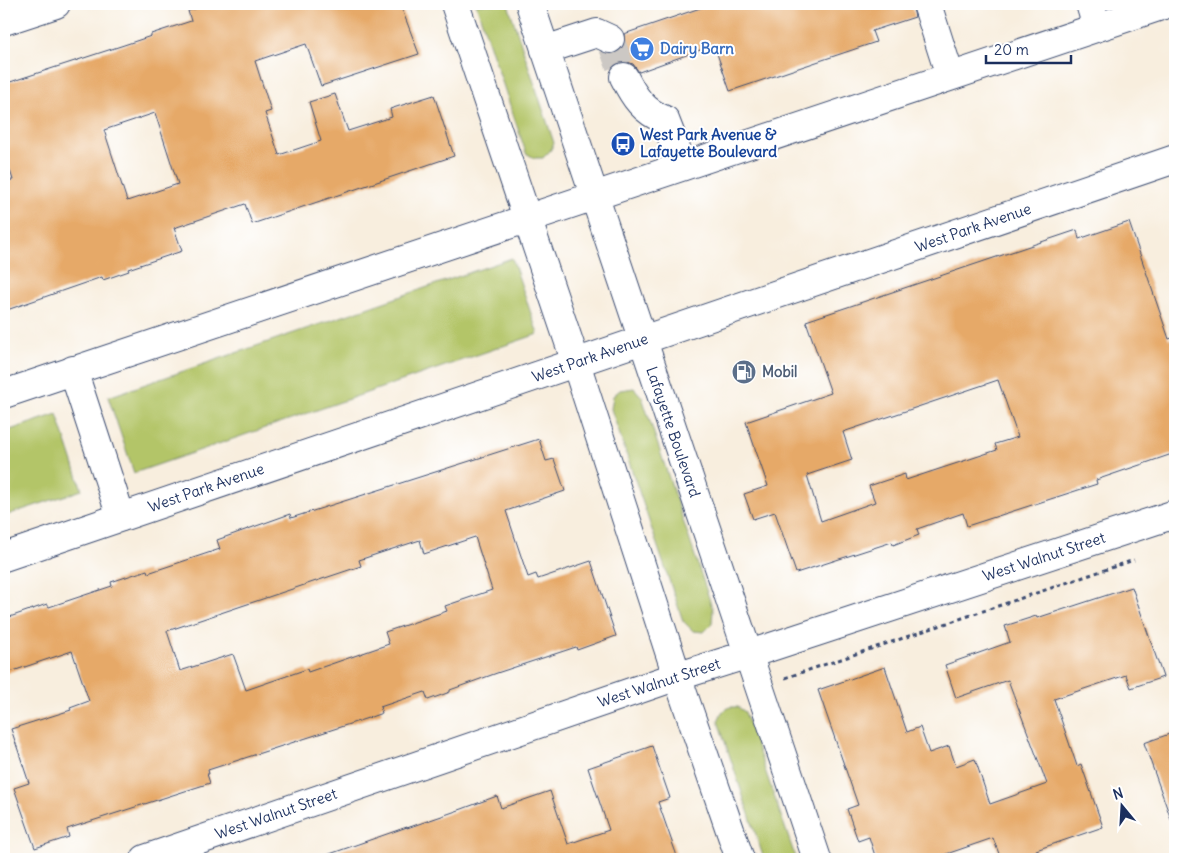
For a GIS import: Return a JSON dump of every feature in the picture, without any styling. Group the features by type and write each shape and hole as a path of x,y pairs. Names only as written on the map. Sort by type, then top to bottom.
{"main road":[{"path":"4,22 56,4"},
{"path":"455,4 576,363 676,676 740,859"},
{"name":"Lafayette Boulevard","path":"530,4 817,859"},
{"path":"927,4 950,76"},
{"path":"4,394 950,76 1094,15 1167,4"},
{"path":"545,50 597,33 610,39"},
{"path":"624,77 633,96 652,115 665,120 683,166"},
{"name":"West Park Avenue","path":"4,556 1175,159"},
{"path":"74,370 121,517"},
{"name":"West Walnut Street","path":"145,859 676,676 749,654 1175,514"}],"green space":[{"path":"476,4 508,4 554,143 550,151 543,158 534,158 526,153"},
{"path":"512,258 538,334 134,473 108,397"},
{"path":"634,388 642,397 713,610 712,624 704,632 693,631 683,621 611,409 613,396 620,390"},
{"path":"57,414 82,490 4,516 4,432"},
{"path":"730,707 738,707 745,712 796,859 764,859 718,721 722,712"}],"building":[{"path":"210,4 400,4 419,54 321,86 306,44 255,61 271,111 265,113 279,155 321,141 309,102 335,94 348,131 392,117 390,109 434,95 454,156 252,224 245,204 174,228 182,251 128,269 129,271 103,280 102,277 4,311 4,181 13,180 4,151 4,84 191,21 188,11","holes":["155,113 178,184 127,201 104,130"]},
{"path":"712,4 912,4 915,17 872,31 876,42 730,91 714,45 639,72 633,64 625,61 614,66 610,54 619,52 624,46 624,34"},
{"path":"1129,222 1169,339 1175,337 1175,453 1096,480 1097,484 967,526 963,513 917,529 919,535 893,545 892,542 796,573 775,512 753,519 744,494 768,486 746,422 831,393 806,321 1077,230 1079,239","holes":["998,380 1018,437 995,444 997,450 906,480 905,474 869,486 875,502 821,521 807,475 852,460 843,432"]},
{"path":"539,439 546,461 554,459 565,491 506,511 528,577 536,574 538,579 591,561 616,636 577,650 576,647 497,673 428,700 425,692 380,707 382,713 208,770 209,774 207,774 210,783 67,829 69,837 35,848 14,788 29,783 11,729 71,710 70,708 89,701 72,651 4,674 4,619 47,604 49,607 112,586 111,582 147,570 148,573 220,549 217,540 290,514 291,518","holes":["475,537 492,590 445,606 447,611 385,632 389,644 308,672 307,669 246,690 233,654 180,671 167,631 361,566 359,560 420,540 424,554"]},
{"path":"1132,587 1163,677 1131,688 1126,675 1054,699 1077,766 1081,764 1103,827 1036,850 1039,859 1001,859 993,838 932,859 876,859 869,837 858,841 847,809 858,805 818,690 885,667 907,732 920,727 929,753 949,746 956,766 975,759 990,804 1047,784 1008,680 956,698 945,665 1010,642 1005,626 1036,616 1037,618"},
{"path":"1175,732 1175,822 1172,822 1144,743"},
{"path":"652,746 670,798 658,802 678,859 325,859 324,856 497,796 501,808 550,791 568,844 609,830 588,768"}],"tunnel":[{"path":"610,39 624,77"}],"place":[{"name":"Dairy Barn","path":"642,49"},
{"name":"West Park Avenue & Lafayette Boulevard","path":"623,144"},
{"name":"Mobil","path":"744,372"}]}
